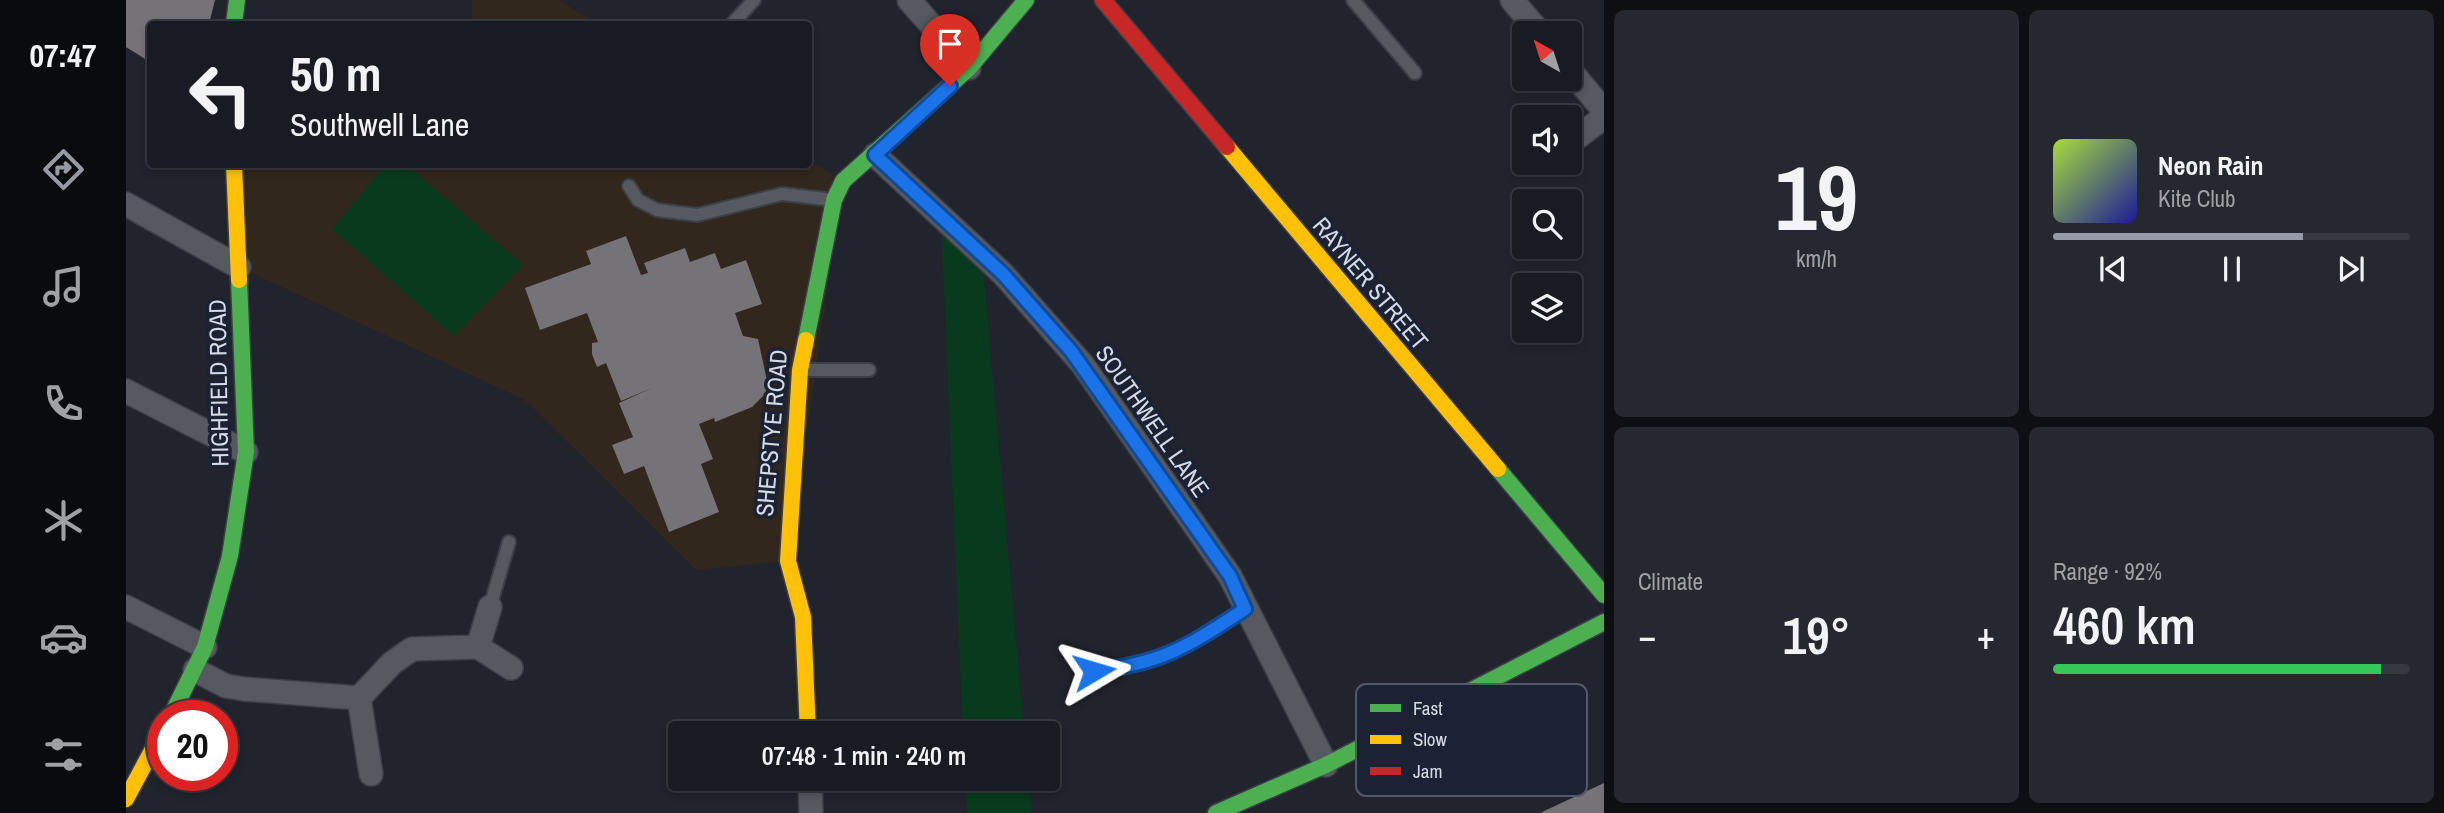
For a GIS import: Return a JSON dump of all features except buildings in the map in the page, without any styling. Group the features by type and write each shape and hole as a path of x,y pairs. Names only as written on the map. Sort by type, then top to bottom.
{"main road":[{"path":"234,21 237,0"},
{"name":"SHEPSTYE ROAD","path":"807,721 803,617 788,561 800,370 834,200 843,181 969,68 1026,0"},
{"name":"RAYNER STREET","path":"1103,0 1604,595"},
{"name":"HIGHFIELD ROAD","path":"179,700 205,647 230,556 246,452 234,168"},
{"path":"1483,684 1604,622"},
{"path":"1216,813 1256,805 1356,750"},
{"path":"126,799 147,760"}],"street":[{"path":"909,0 969,68"},
{"path":"1512,0 1530,21"},
{"path":"1582,84 1604,111"},
{"path":"1582,134 1604,117"},
{"name":"SOUTHWELL LANE","path":"875,155 1003,274 1083,365 1230,576 1326,765"},
{"path":"126,204 239,267"},
{"path":"126,391 246,452"},
{"path":"126,607 205,647"},
{"path":"478,647 490,607"},
{"path":"371,774 359,698 371,681 391,663 412,649 478,647 511,668"},
{"path":"195,670 226,686 359,698"},
{"path":"810,791 811,813"}],"lane":[{"path":"735,21 754,0"},
{"path":"1353,0 1415,73"},
{"path":"629,186 638,200 657,209 697,215 782,194 834,200"},
{"path":"800,370 869,370"},
{"path":"490,607 509,542"},
{"path":"1094,671 1134,667 1166,657 1245,609"}],"shaded area":[{"path":"472,0 559,0 592,21 472,21"},
{"path":"812,162 843,181 788,561 696,570 525,400 239,267 234,168 812,168"}],"green space":[{"path":"383,168 410,168 523,265 454,336 332,229"},
{"path":"941,220 982,256 1023,721 962,721"},
{"path":"966,791 1029,791 1031,813 967,813"}],"traffic: fast":[{"path":"234,21 237,0"},
{"path":"806,340 834,200 843,181 969,68 1026,0"},
{"path":"179,700 205,647 230,556 246,452 239,280"},
{"path":"1498,469 1604,595"},
{"path":"1483,684 1604,622"},
{"path":"1216,813 1356,750"}],"traffic: slow":[{"path":"1227,147 1498,469"},
{"path":"234,168 239,280"},
{"path":"806,340 800,370 788,561 803,617 807,721"},
{"path":"126,799 147,760"}],"traffic: jam":[{"path":"1103,0 1227,147"}],"route":[{"path":"950,86 875,155 1003,274 1083,365 1230,576 1245,609 1166,657 1134,667 1094,671"}]}
